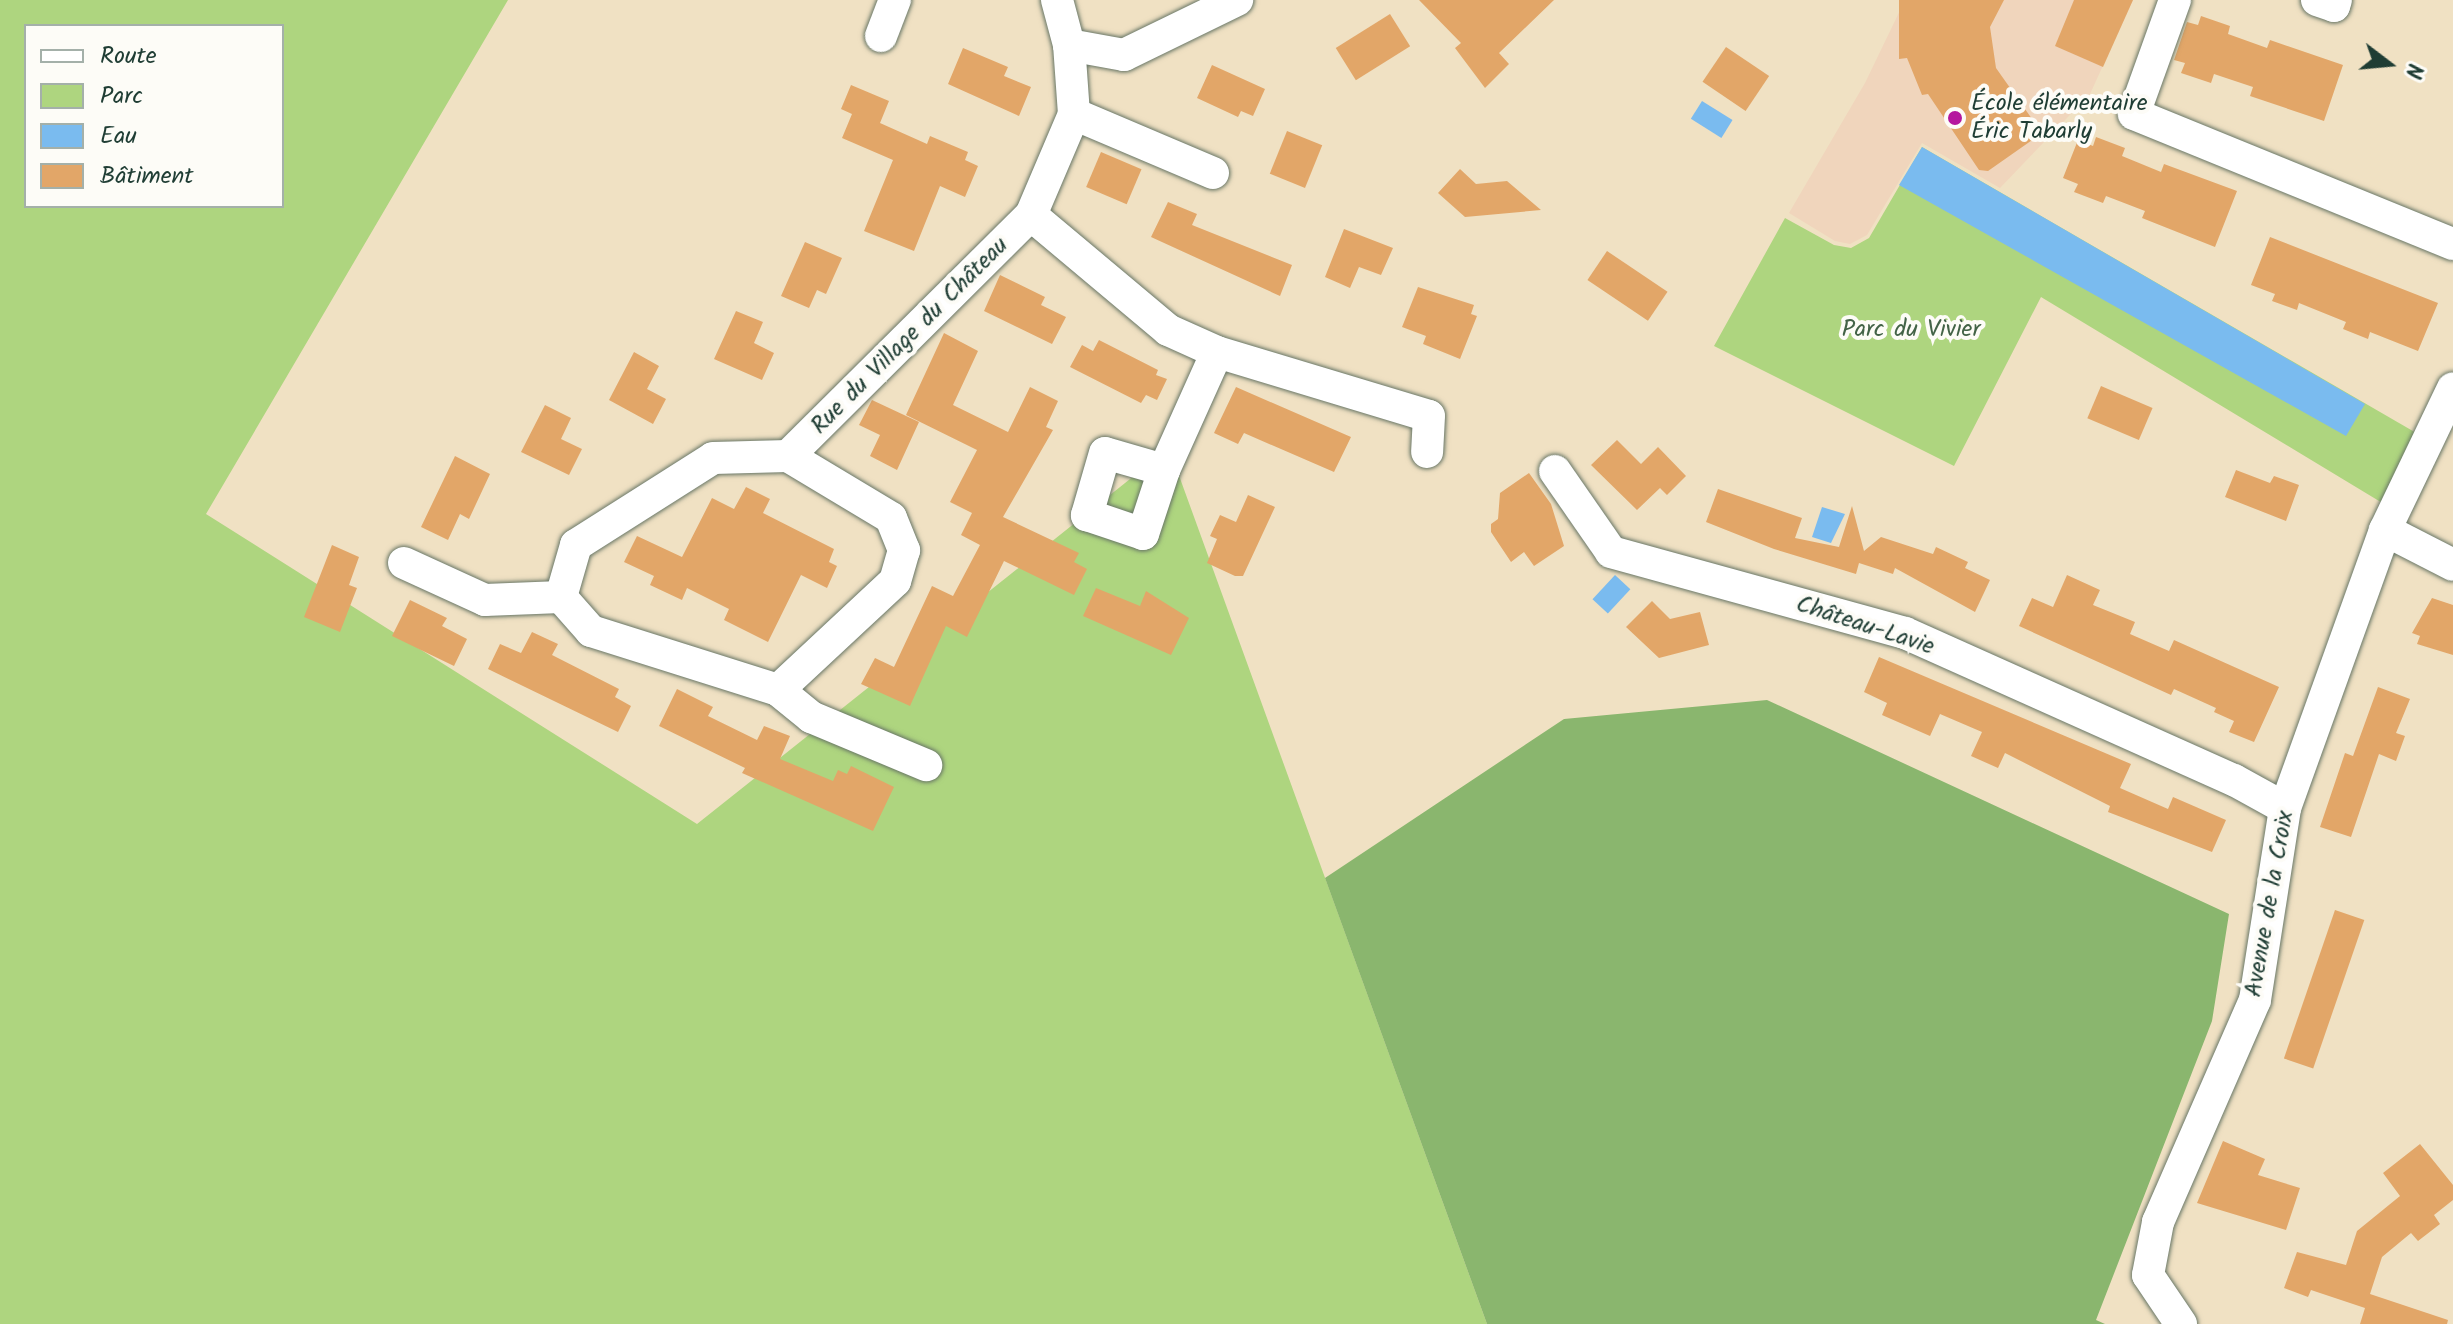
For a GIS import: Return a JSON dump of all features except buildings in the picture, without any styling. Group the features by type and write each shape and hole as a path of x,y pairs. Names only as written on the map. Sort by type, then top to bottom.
{"street":[{"path":"881,36 895,0"},
{"name":"Rue du Village du Château","path":"778,690 895,581 904,550 891,518 788,456 1031,215 1074,114 1069,45 1057,0"},
{"path":"1069,45 1124,55 1237,0"},
{"path":"2175,0 2134,114 2453,244"},
{"path":"2317,0 2334,6 2336,0"},
{"path":"1074,114 1213,173"},
{"path":"1031,215 1168,330 1217,352 1429,416 1427,452"},
{"path":"1164,470 1217,352"},
{"name":"Avenue de la Croix","path":"2181,1324 2148,1275 2158,1222 2255,1000 2285,808 2385,530 2453,388"},
{"path":"561,597 576,545 713,458 788,456"},
{"name":"Château-Lavie","path":"1555,471 1611,552 1905,633 2234,780 2285,808"},
{"path":"2385,530 2453,565"},
{"path":"404,563 485,600 561,597"},
{"path":"561,597 591,631 778,690 811,717 926,765"}],"shaded area":[{"name":"École élémentaire Éric Tabarly","path":"1905,0 2133,0 2090,94 2000,188 1922,143 1867,235 1850,244 1835,241 1789,213 1865,83"}],"green space":[{"path":"0,0 508,0 206,514 697,824 1169,448 1487,1324 0,1324"},
{"name":"Parc du Vivier","path":"1922,147 2418,434 2384,504 2041,297 1954,466 1714,346 1785,218 1834,245 1851,248 1869,238"},
{"path":"1767,700 2229,914 2212,1021 2096,1320 2105,1324 1487,1324 1325,878 1564,719"}],"water":[{"path":"1702,101 1733,120 1721,138 1691,119"},
{"path":"1922,147 2365,404 2346,436 1899,185"},
{"path":"1822,507 1845,514 1831,543 1812,537"},
{"path":"1615,575 1630,589 1608,613 1592,599"}],"place":[{"name":"École élémentaire Éric Tabarly","path":"1955,118"}]}
